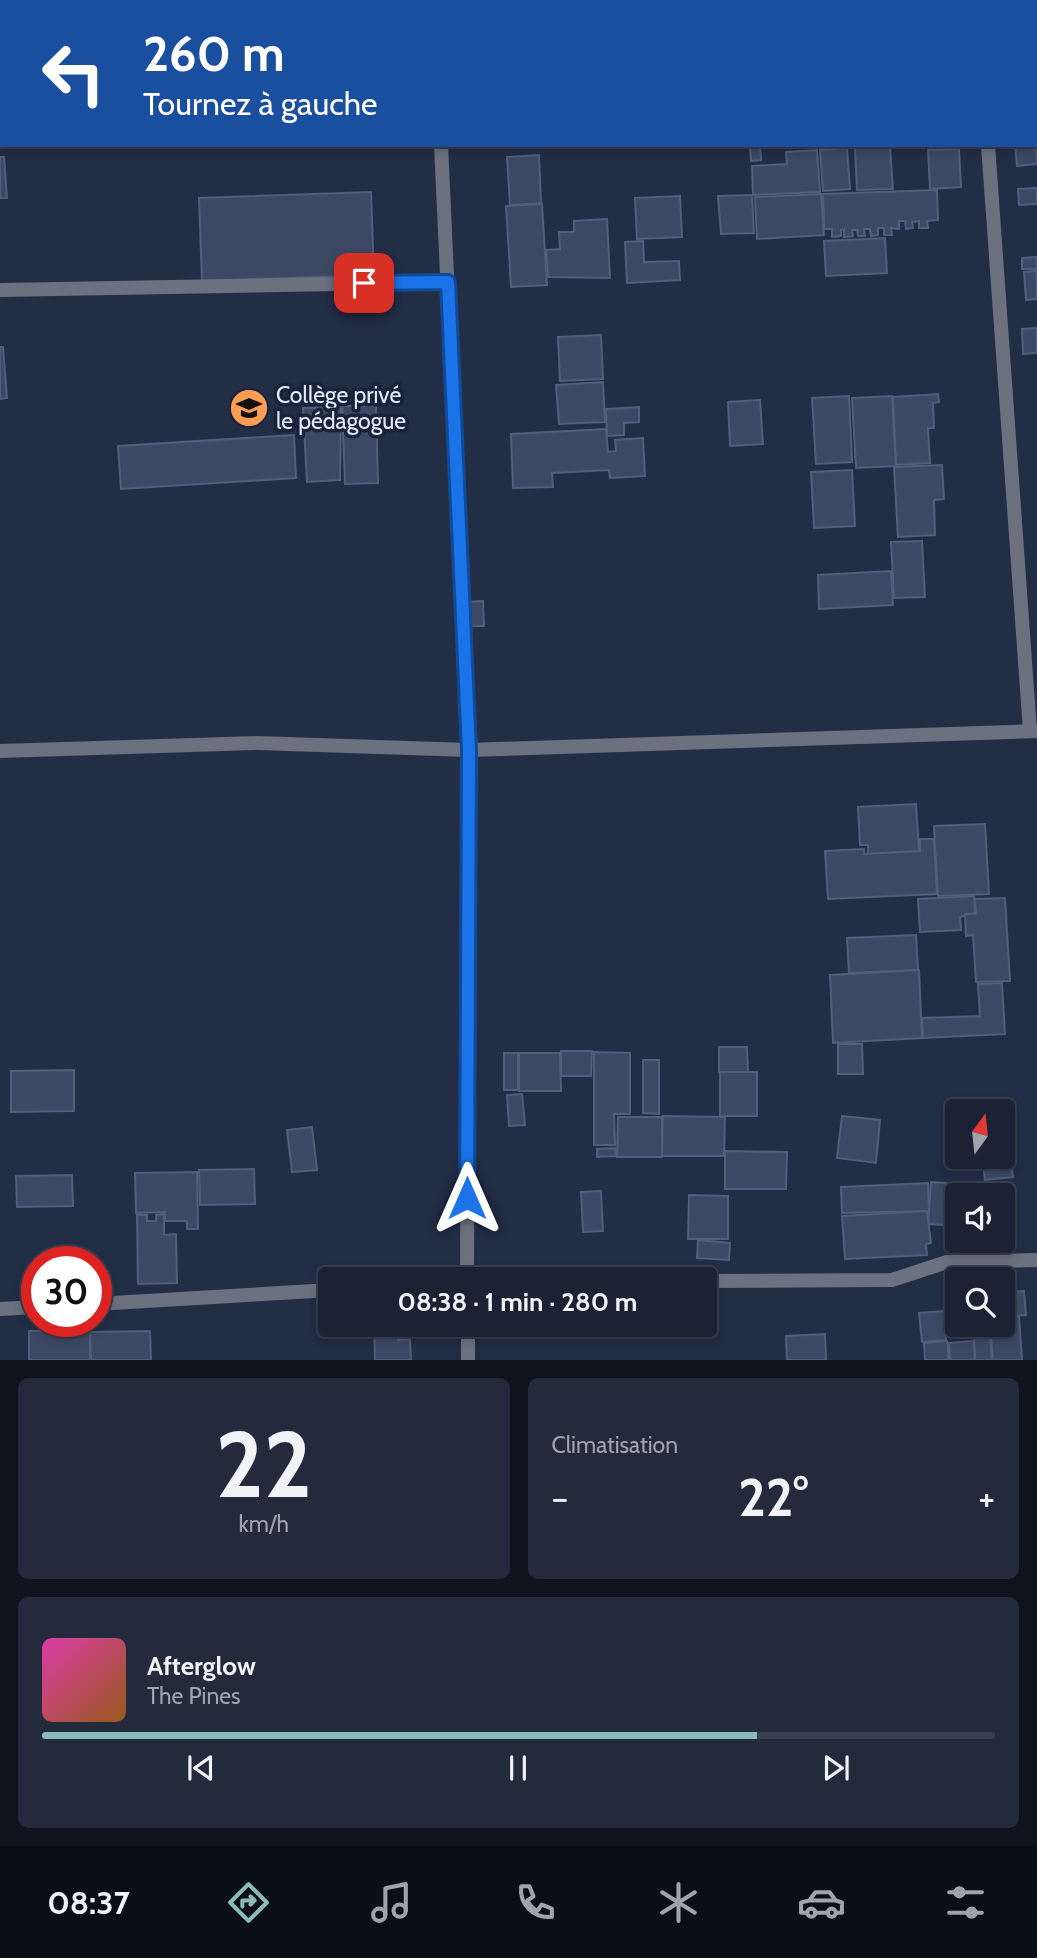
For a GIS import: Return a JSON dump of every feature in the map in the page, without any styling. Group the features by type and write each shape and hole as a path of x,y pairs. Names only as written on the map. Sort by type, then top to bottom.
{"street":[{"path":"441,147 469,750 467,1267"},
{"path":"0,751 257,743 469,750 1033,731 988,147"},
{"path":"0,290 448,282"},
{"path":"717,1281 892,1280 947,1262 1037,1260"},
{"path":"112,1303 318,1291"},
{"path":"0,1309 21,1308"},
{"path":"468,1337 468,1360"}],"building":[{"path":"750,147 760,147 761,160 751,161"},
{"path":"890,147 893,189 857,190 855,148"},
{"path":"1015,147 1037,147 1037,164 1017,166"},
{"path":"847,148 850,189 823,191 820,150"},
{"path":"959,149 961,187 930,189 928,150"},
{"path":"817,150 820,192 753,195 752,166 787,164 786,152"},
{"path":"539,155 541,203 510,205 507,157"},
{"path":"0,157 4,157 7,198 0,198"},
{"path":"1037,188 1037,204 1019,205 1018,189"},
{"path":"937,190 938,220 927,221 928,228 919,228 919,221 912,222 913,228 906,229 905,221 899,221 899,229 891,228 892,235 884,235 884,228 878,228 878,235 871,236 870,229 864,229 865,236 858,236 857,230 852,230 853,236 844,237 844,229 841,230 841,236 832,237 832,229 824,229 823,194"},
{"path":"371,192 374,275 202,281 199,198"},
{"path":"821,194 824,235 757,239 755,197"},
{"path":"752,195 754,233 721,234 718,196"},
{"path":"680,196 682,237 637,239 635,198"},
{"path":"542,204 547,285 511,287 506,206"},
{"path":"607,219 610,278 548,277 546,250 560,249 559,232 574,232 574,221"},
{"path":"885,238 887,273 826,276 824,241"},
{"path":"643,241 644,262 679,261 680,280 627,283 625,242"},
{"path":"1037,257 1037,269 1022,269 1022,258"},
{"path":"1037,271 1037,299 1026,300 1024,272"},
{"path":"1037,328 1037,353 1023,354 1022,329"},
{"path":"601,335 603,379 560,381 558,337"},
{"path":"0,347 3,347 7,398 0,399"},
{"path":"603,382 605,422 559,424 556,385"},
{"path":"938,394 939,402 933,403 934,428 928,428 930,463 896,465 893,397"},
{"path":"849,396 852,462 816,464 812,398"},
{"path":"892,396 896,466 856,468 852,398"},
{"path":"760,400 763,444 730,446 728,402"},
{"path":"342,406 376,406 378,483 345,484"},
{"path":"341,407 340,480 307,482 303,408"},
{"path":"639,407 639,422 624,423 624,435 607,436 606,409"},
{"path":"606,429 608,452 616,451 615,440 643,438 645,476 610,478 609,470 552,473 553,487 513,488 511,434"},
{"path":"294,435 296,478 121,489 118,446"},
{"path":"942,465 944,499 934,500 935,535 898,537 894,467"},
{"path":"852,470 855,526 814,528 811,472"},
{"path":"922,541 925,597 894,598 891,542"},
{"path":"891,571 893,605 819,609 818,575"},
{"path":"483,601 484,626 467,626 465,602"},
{"path":"916,804 919,851 868,854 868,845 860,845 858,807"},
{"path":"985,824 989,894 938,896 934,826"},
{"path":"920,839 934,839 937,894 828,899 825,851 864,849 864,854 920,851"},
{"path":"974,896 975,913 960,917 961,930 920,932 918,899"},
{"path":"1005,898 1010,981 976,982 973,935 966,936 965,914 976,914 975,899"},
{"path":"916,935 918,970 849,973 847,938"},
{"path":"919,970 922,1038 833,1043 830,975"},
{"path":"1002,983 1005,1034 923,1038 922,1018 980,1016 978,984"},
{"path":"838,1044 862,1044 863,1074 838,1074"},
{"path":"719,1047 747,1047 748,1072 719,1072"},
{"path":"561,1051 592,1051 591,1076 561,1076"},
{"path":"594,1052 630,1053 630,1114 614,1114 615,1145 594,1145"},
{"path":"504,1053 518,1053 518,1090 504,1090"},
{"path":"519,1053 560,1053 561,1091 519,1091"},
{"path":"643,1060 659,1060 659,1114 643,1113"},
{"path":"74,1070 74,1111 11,1112 11,1071"},
{"path":"720,1072 757,1072 757,1116 720,1116"},
{"path":"522,1094 525,1125 509,1126 507,1095"},
{"path":"663,1116 725,1117 724,1156 662,1156"},
{"path":"842,1116 880,1120 876,1163 837,1158"},
{"path":"618,1117 662,1117 662,1157 617,1157"},
{"path":"312,1127 317,1170 292,1172 287,1130"},
{"path":"615,1148 616,1156 597,1157 597,1149"},
{"path":"725,1151 787,1152 786,1189 725,1189"},
{"path":"254,1169 255,1204 200,1205 199,1170"},
{"path":"984,1169 1012,1169 1013,1177 985,1180"},
{"path":"197,1172 198,1229 187,1229 187,1221 165,1221 165,1212 136,1213 135,1173"},
{"path":"72,1175 73,1206 17,1207 16,1176"},
{"path":"931,1182 946,1183 944,1225 928,1224"},
{"path":"928,1183 929,1211 842,1213 841,1187"},
{"path":"601,1191 603,1231 583,1232 581,1192"},
{"path":"689,1195 728,1196 728,1239 688,1239"},
{"path":"927,1211 931,1243 926,1244 927,1255 845,1259 842,1216"},
{"path":"164,1214 164,1235 176,1234 177,1283 138,1284 137,1215 147,1215 147,1221 156,1221 156,1215"},
{"path":"698,1240 730,1243 729,1260 697,1258"},
{"path":"1015,1291 1024,1291 1026,1315 1015,1316"},
{"path":"944,1311 946,1340 922,1342 919,1313"},
{"path":"1015,1316 1019,1316 1022,1360 993,1360 991,1337 1015,1337"},
{"path":"150,1331 151,1360 91,1360 90,1337 112,1337 112,1332"},
{"path":"825,1334 826,1360 787,1360 786,1336"},
{"path":"29,1337 90,1337 90,1360 29,1360"},
{"path":"374,1337 410,1339 411,1360 375,1360"},
{"path":"990,1337 992,1360 975,1360 974,1338"},
{"path":"947,1341 949,1360 925,1360 924,1343"},
{"path":"974,1341 975,1360 950,1360 949,1343"}],"place":[{"name":"Collège privé le pédagogue","path":"249,408"}],"route":[{"path":"364,283 448,282 469,750 467,1198"}]}
